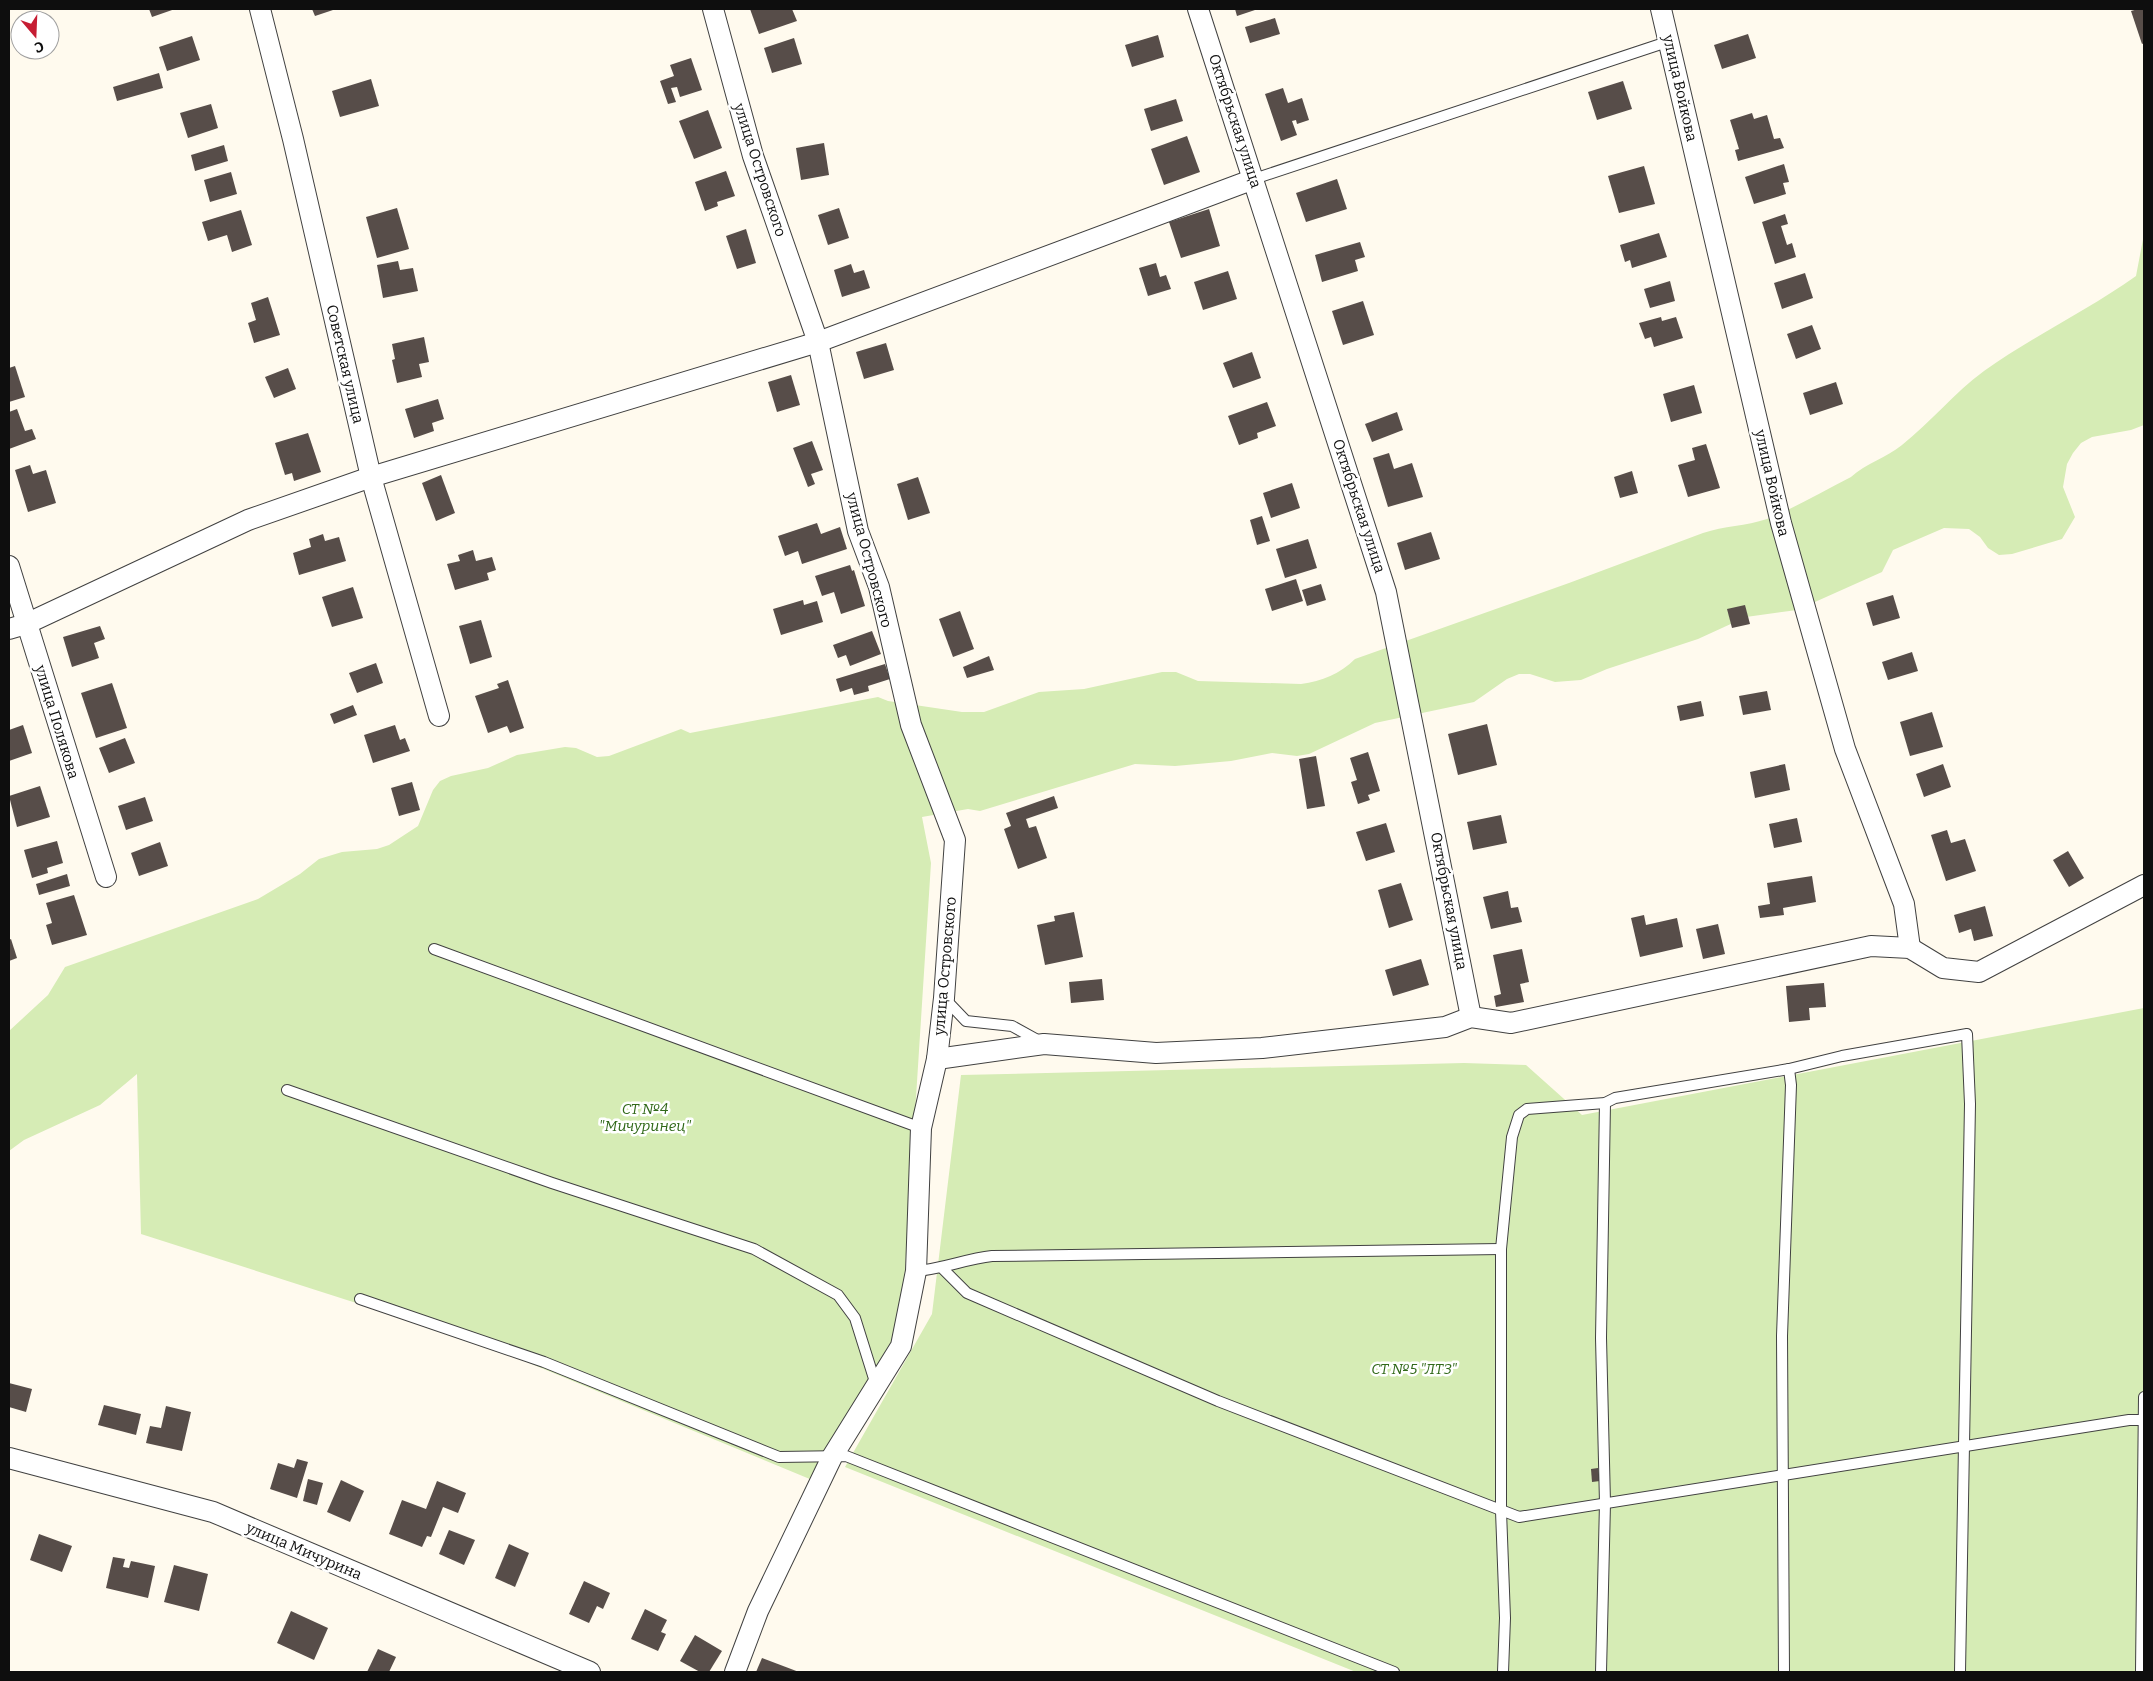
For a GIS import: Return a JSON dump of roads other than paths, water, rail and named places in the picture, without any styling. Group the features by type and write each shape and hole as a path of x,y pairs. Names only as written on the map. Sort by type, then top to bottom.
{"street":[{"name":"Советская улица","path":"260,9 293,139 370,477 439,716"},
{"name":"улица Островского","path":"713,9 753,156 818,342 858,531 879,587 911,725 955,840 944,998 937,1059 921,1128 916,1271 901,1346 832,1457 758,1611 735,1672"},
{"name":"Октябрьская улица","path":"1198,9 1386,592 1471,1017"},
{"name":"улица Войкова","path":"1661,9 1781,523 1845,749 1904,904 1910,948"},
{"path":"17,626 248,520 370,477 818,342 1254,179"},
{"name":"улица Полякова","path":"9,566 17,626 106,877"},
{"path":"937,1059 1044,1044 1156,1053 1262,1048 1446,1028 1471,1017 1511,1023 1871,946 1910,948 1943,968 1979,972 2144,885"},
{"name":"улица Мичурина","path":"9,1458 213,1512 590,1672"}],"lane":[{"path":"1254,179 1670,41"},
{"path":"434,949 921,1128"},
{"path":"944,998 966,1021 1012,1026 1044,1044"},
{"path":"1503,1672 1505,1618 1501,1511 1501,1249 1512,1138 1519,1115 1527,1109 1543,1106 1605,1103 1615,1098 1789,1069 1842,1056 1967,1034 1970,1104 1960,1672"},
{"path":"1784,1672 1785,1475 1782,1336 1791,1085 1789,1069"},
{"path":"287,1090 562,1186 754,1249 838,1295 855,1318 876,1386"},
{"path":"1601,1672 1605,1503 1600,1338 1605,1103"},
{"path":"916,1271 943,1269 966,1259 992,1256 1501,1249"},
{"path":"943,1269 967,1293 1218,1401 1518,1517 2129,1420 2144,1420"},
{"path":"360,1299 544,1362 779,1457 846,1456 1394,1672"},
{"path":"2141,1672 2144,1397"}],"park label":[{"name":"СТ №4 \"Мичуринец\"","path":"645,1118"},
{"name":"СТ №5 \"ЛТЗ\"","path":"1414,1369"}]}
